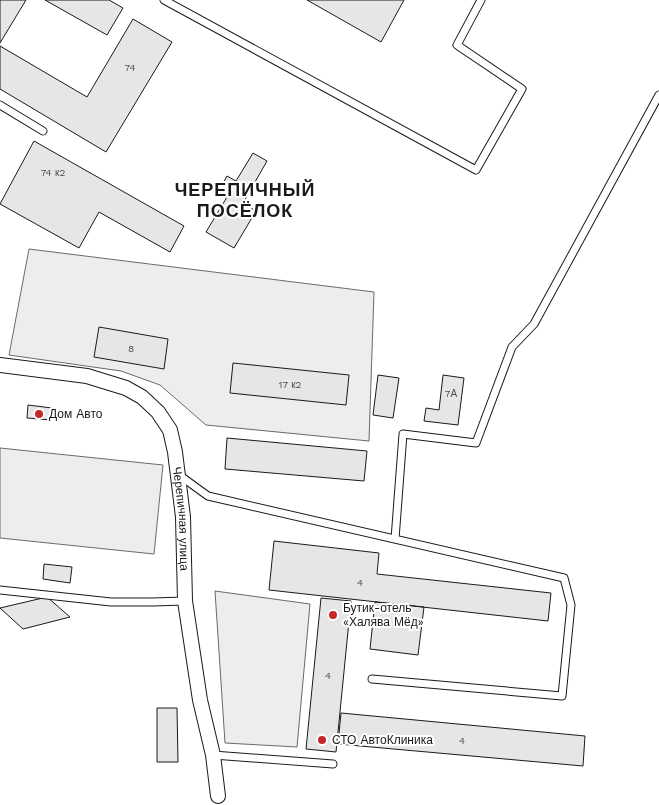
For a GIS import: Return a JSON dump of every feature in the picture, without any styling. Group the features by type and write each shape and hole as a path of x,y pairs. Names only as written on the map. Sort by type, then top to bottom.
{"street":[{"name":"Черепичная улица","path":"0,365 87,376 126,388 142,397 158,412 170,430 175,452 183,517 185,601 200,700 213,755 218,801"}],"lane":[{"path":"164,0 476,170 522,88 457,45 481,0"},
{"path":"395,539 403,434 476,443 512,346 534,324 659,95"},
{"path":"0,105 43,131"},
{"path":"178,475 208,496 564,578 570,605 562,696 372,678"},
{"path":"0,590 111,602 185,601"},
{"path":"213,755 333,764"}],"shaded area":[{"path":"29,249 374,292 369,441 206,425 160,385 121,371 9,355"},
{"path":"0,448 163,465 154,554 0,538"},
{"path":"215,591 310,604 297,747 225,743"}],"building":[{"path":"0,0 26,0 0,43"},
{"path":"45,0 109,0 123,8 107,35"},
{"path":"307,0 404,0 381,42"},
{"path":"133,19 172,42 106,152 0,89 0,46 87,97"},
{"path":"34,141 184,226 170,252 99,212 79,248 0,204"},
{"path":"253,153 267,161 243,203 256,211 234,248 206,232 227,197 218,192 227,176 236,181"},
{"path":"99,327 168,339 164,369 94,357"},
{"path":"233,363 349,375 346,405 230,393"},
{"path":"378,375 399,378 393,418 373,415"},
{"path":"443,375 464,378 458,425 424,421 426,408 439,410"},
{"path":"28,405 52,408 51,420 27,418"},
{"path":"227,438 367,451 364,481 225,469"},
{"path":"274,541 379,553 377,574 551,593 548,621 269,590"},
{"path":"44,564 72,567 70,583 43,579"},
{"path":"47,597 70,617 23,629 0,608"},
{"path":"321,598 351,601 336,752 306,749"},
{"path":"375,602 424,607 418,655 370,649"},
{"path":"157,708 177,708 178,762 157,762"},
{"path":"341,713 585,736 583,766 338,744"}],"place":[{"name":"Дом Авто","path":"39,414"},
{"name":"Бутик-отель «Халява Мёд»","path":"333,615"},
{"name":"СТО АвтоКлиника","path":"322,740"}],"district":[{"name":"ЧЕРЕПИЧНЫЙ ПОСЁЛОК","path":"245,199"}]}
